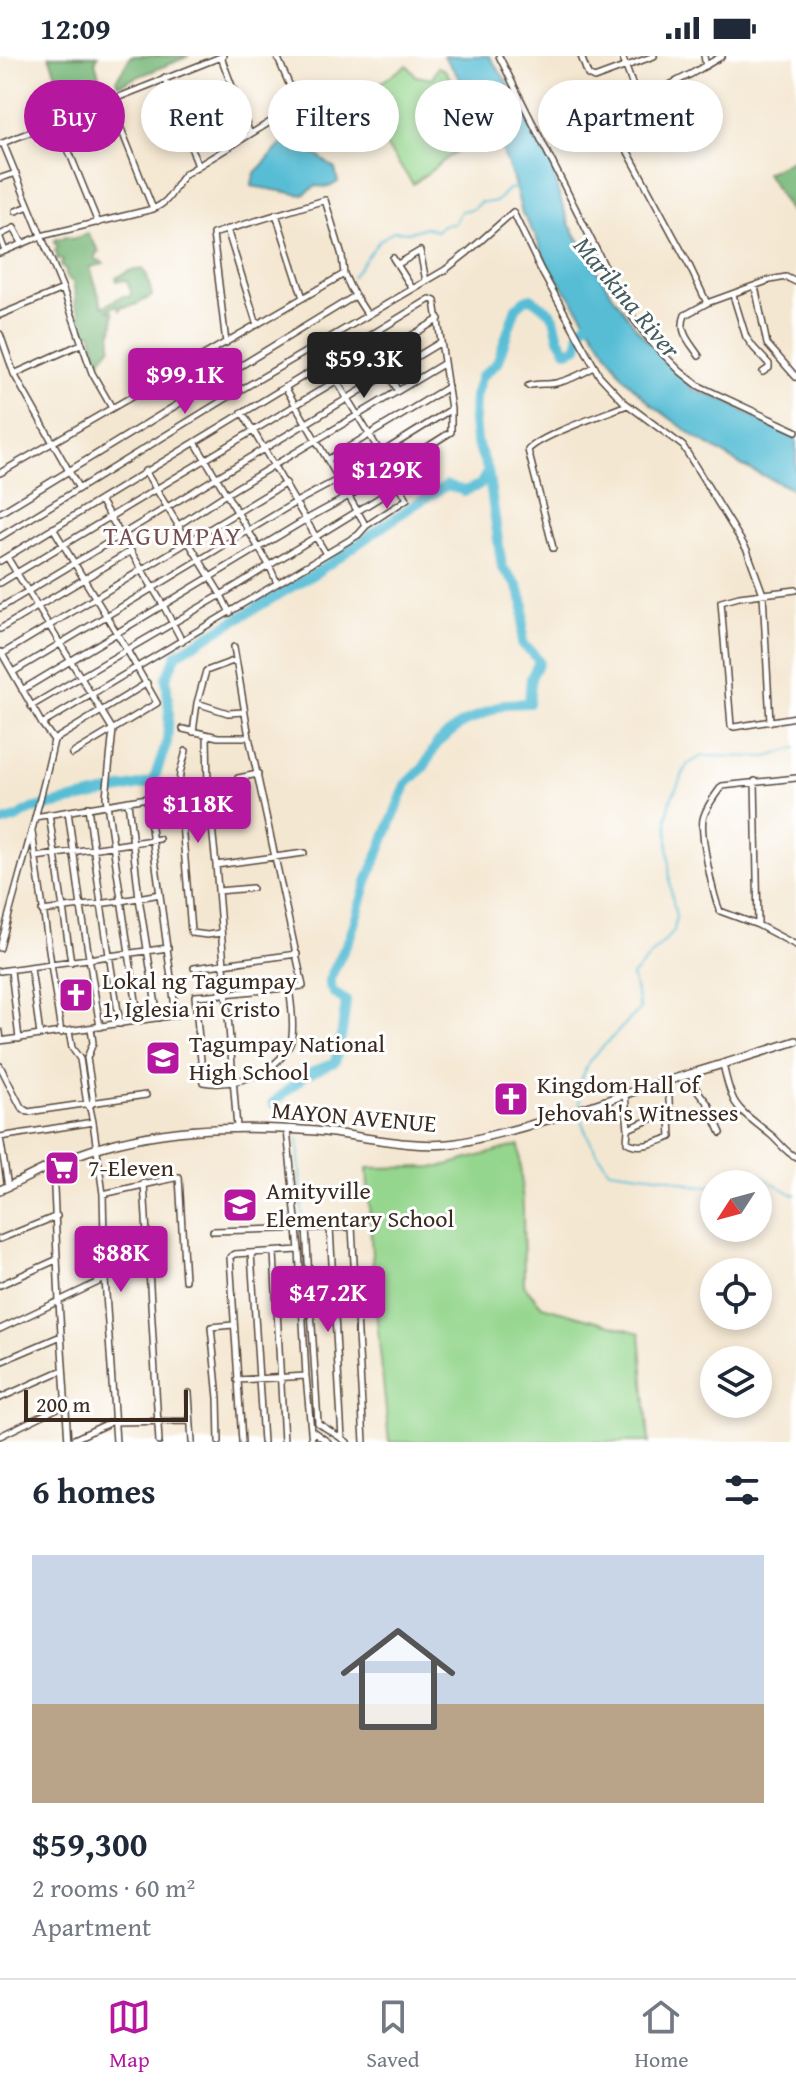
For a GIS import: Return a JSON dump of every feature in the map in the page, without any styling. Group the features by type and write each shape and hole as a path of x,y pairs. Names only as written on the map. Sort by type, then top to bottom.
{"main road":[{"name":"MAYON AVENUE","path":"4,1188 97,1148 169,1133 237,1128 287,1130 446,1145 553,1119 796,1041"}],"street":[{"path":"125,95 222,56 231,80"},
{"path":"252,133 298,105 277,56"},
{"path":"499,56 617,291 653,344 699,386 796,431"},
{"path":"581,56 588,75 594,78 654,56"},
{"path":"622,56 631,80"},
{"path":"704,56 706,66"},
{"path":"678,80 722,56"},
{"path":"165,78 198,166"},
{"path":"24,135 2,143 63,289 92,373 112,408"},
{"path":"125,139 153,209"},
{"path":"69,152 98,223"},
{"path":"22,243 14,228 0,236 3,252 41,236 153,209 166,203 185,174 221,152"},
{"path":"628,152 707,303"},
{"path":"1,178 16,173"},
{"path":"226,343 213,235 325,200 342,256 344,274 367,314"},
{"path":"16,211 29,206"},
{"path":"0,537 78,487 456,262 513,212 574,332 607,386 627,405 683,446 747,550 763,594 770,722"},
{"path":"276,214 303,298"},
{"path":"227,229 257,325"},
{"path":"398,264 420,252 426,281"},
{"path":"393,258 412,288"},
{"path":"1,470 344,274"},
{"path":"699,356 683,333 685,315 707,303 784,277 796,282"},
{"path":"755,286 767,344 796,377"},
{"path":"0,315 63,289"},
{"path":"733,295 746,337 769,364 763,372"},
{"path":"0,513 355,296"},
{"path":"0,561 367,336 431,299 435,301 451,409 451,432 22,690"},
{"path":"0,583 439,319"},
{"path":"0,334 14,374 78,487"},
{"path":"367,336 398,391"},
{"path":"0,608 442,342"},
{"path":"14,374 81,344"},
{"path":"0,361 8,358"},
{"path":"199,358 225,399"},
{"path":"42,724 358,535 366,526 407,499 325,362"},
{"path":"177,526 443,364"},
{"path":"528,386 570,380 594,367"},
{"path":"285,387 366,526"},
{"path":"329,459 448,387"},
{"path":"553,548 528,450 547,437 627,405"},
{"path":"13,672 451,409"},
{"path":"242,412 326,554"},
{"path":"195,442 277,583"},
{"path":"145,471 230,613"},
{"path":"54,740 1,653 286,483"},
{"path":"31,706 400,485"},
{"path":"100,500 182,641"},
{"path":"53,528 157,703 72,754"},
{"path":"0,629 131,551"},
{"path":"7,557 113,730 106,797 139,1021"},
{"path":"796,590 721,602 730,724 734,727 796,717"},
{"path":"234,647 249,737 303,986 195,996 202,1080 206,1083 233,1081 263,1073 282,1055 291,1041 289,988"},
{"path":"193,732 206,671 236,660"},
{"path":"0,948 54,740 147,683"},
{"path":"197,703 228,713 244,712"},
{"path":"183,729 227,738 249,737"},
{"path":"207,735 208,788 237,1128"},
{"path":"186,751 179,788 191,931 199,935 221,933"},
{"path":"238,778 258,774"},
{"path":"796,778 722,786 703,816 702,827 720,911 758,925 796,945"},
{"path":"755,781 758,925"},
{"path":"179,788 208,788"},
{"path":"0,1032 1,1041 176,1015 156,840 147,798 128,801 106,797 88,807 68,811 49,814 37,810"},
{"path":"128,801 158,1018"},
{"path":"88,807 120,1024"},
{"path":"68,811 100,1027"},
{"path":"49,814 71,962"},
{"path":"31,830 61,1033"},
{"path":"36,857 156,840"},
{"path":"216,865 304,853"},
{"path":"218,891 252,888"},
{"path":"42,911 160,894"},
{"path":"0,971 168,948"},
{"path":"194,968 297,954"},
{"path":"31,968 40,1035"},
{"path":"11,970 19,1039"},
{"path":"91,1028 93,1043 84,1059 103,1194 105,1279 116,1442"},
{"path":"69,1032 72,1048 84,1059"},
{"path":"723,1064 733,1101 742,1113 796,1157"},
{"path":"0,1066 26,1111 90,1105 146,1095"},
{"path":"691,1074 694,1086 705,1098 721,1133"},
{"path":"625,1094 627,1142 634,1146 650,1144 671,1137 668,1081"},
{"path":"628,1129 670,1111"},
{"path":"4,1188 0,1137 93,1122"},
{"path":"287,1130 312,1442"},
{"path":"53,1165 67,1442 115,1422 190,1421"},
{"path":"103,1194 179,1177 185,1280"},
{"path":"144,1183 159,1442"},
{"path":"0,1239 57,1216"},
{"path":"213,1231 352,1227 364,1442"},
{"path":"306,1228 318,1423 344,1440"},
{"path":"330,1228 344,1440"},
{"path":"242,1442 230,1257 234,1254 299,1250"},
{"path":"251,1253 263,1442"},
{"path":"274,1253 284,1442"},
{"path":"0,1285 56,1260"},
{"path":"0,1329 105,1279"},
{"path":"219,1442 211,1327 233,1325"},
{"path":"0,1362 61,1336"},
{"path":"0,1398 63,1370"},
{"path":"237,1380 306,1376"},
{"path":"189,1393 192,1442"},
{"path":"0,1436 64,1405"},
{"path":"311,1430 328,1442"}],"green space":[{"path":"49,56 98,56 95,62 100,80 61,80"},
{"path":"131,56 189,56 125,82 116,80"},
{"path":"407,65 416,76 432,79 438,67 445,70 451,80 415,80 415,152 455,152 413,184 390,152 399,152 399,80 385,80"},
{"path":"796,158 796,213 792,215 766,173"},
{"path":"88,234 99,251 95,255 96,261 104,264 90,267 102,305 122,296 130,297 127,280 117,281 116,278 129,271 143,269 152,296 135,305 123,305 120,310 117,305 108,310 113,311 114,315 111,346 100,361 92,333 87,332 81,323 73,282 66,277 66,269 61,264 63,261 57,260 55,251 58,246 54,243 54,240"},
{"path":"519,1145 524,1285 542,1306 640,1333 649,1442 389,1442 374,1290 367,1168 440,1167"}],"water":[{"path":"444,56 489,56 506,80 461,80"},
{"path":"522,107 538,138 538,152 546,152 553,166 569,224 610,291 638,330 694,390 726,401 779,431 796,437 796,491 743,466 697,438 652,405 624,378 547,266 536,237 522,213 503,152 522,152"},
{"path":"274,152 313,152 335,169 338,182 329,187 316,186 303,195 251,186 255,173"}],"waterway":[{"path":"352,277 379,241 394,231 409,232 426,227 436,231 443,225 454,224 461,211 473,209 480,202 496,202 508,189 517,188"},
{"path":"273,1103 304,1076 335,1062 346,1001 334,993 330,978 350,937 367,882 406,785 424,767 438,742 461,724 504,704 529,703 531,678 539,662 522,644 524,604 517,585 502,567 488,470 476,441 475,397 481,377 497,363 516,308 525,300 531,298 550,312 567,351 578,347 580,330 595,315"},
{"path":"0,823 32,809 153,782 167,742 169,711 166,678 177,654 319,571 447,485 464,491 480,485 488,471"},
{"path":"580,1106 578,1088 589,1061 640,1009 632,976 674,931 676,917 670,886 667,817 671,799 687,765 702,756 767,757 796,748"},
{"path":"580,1112 587,1135 609,1170 665,1177 700,1187"},
{"path":"298,1138 303,1226"},
{"path":"772,1183 796,1194"},
{"path":"333,1436 342,1442"}],"place":[{"name":"Lokal ng Tagumpay 1, Iglesia ni Cristo","path":"76,995"},
{"name":"Tagumpay National High School","path":"163,1058"},
{"name":"Kingdom Hall of Jehovah's Witnesses","path":"511,1099"},
{"name":"7-Eleven","path":"62,1168"},
{"name":"Amityville Elementary School","path":"240,1205"}],"district":[{"name":"TAGUMPAY","path":"173,536"}],"water label":[{"name":"Marikina River","path":"627,297"}]}
